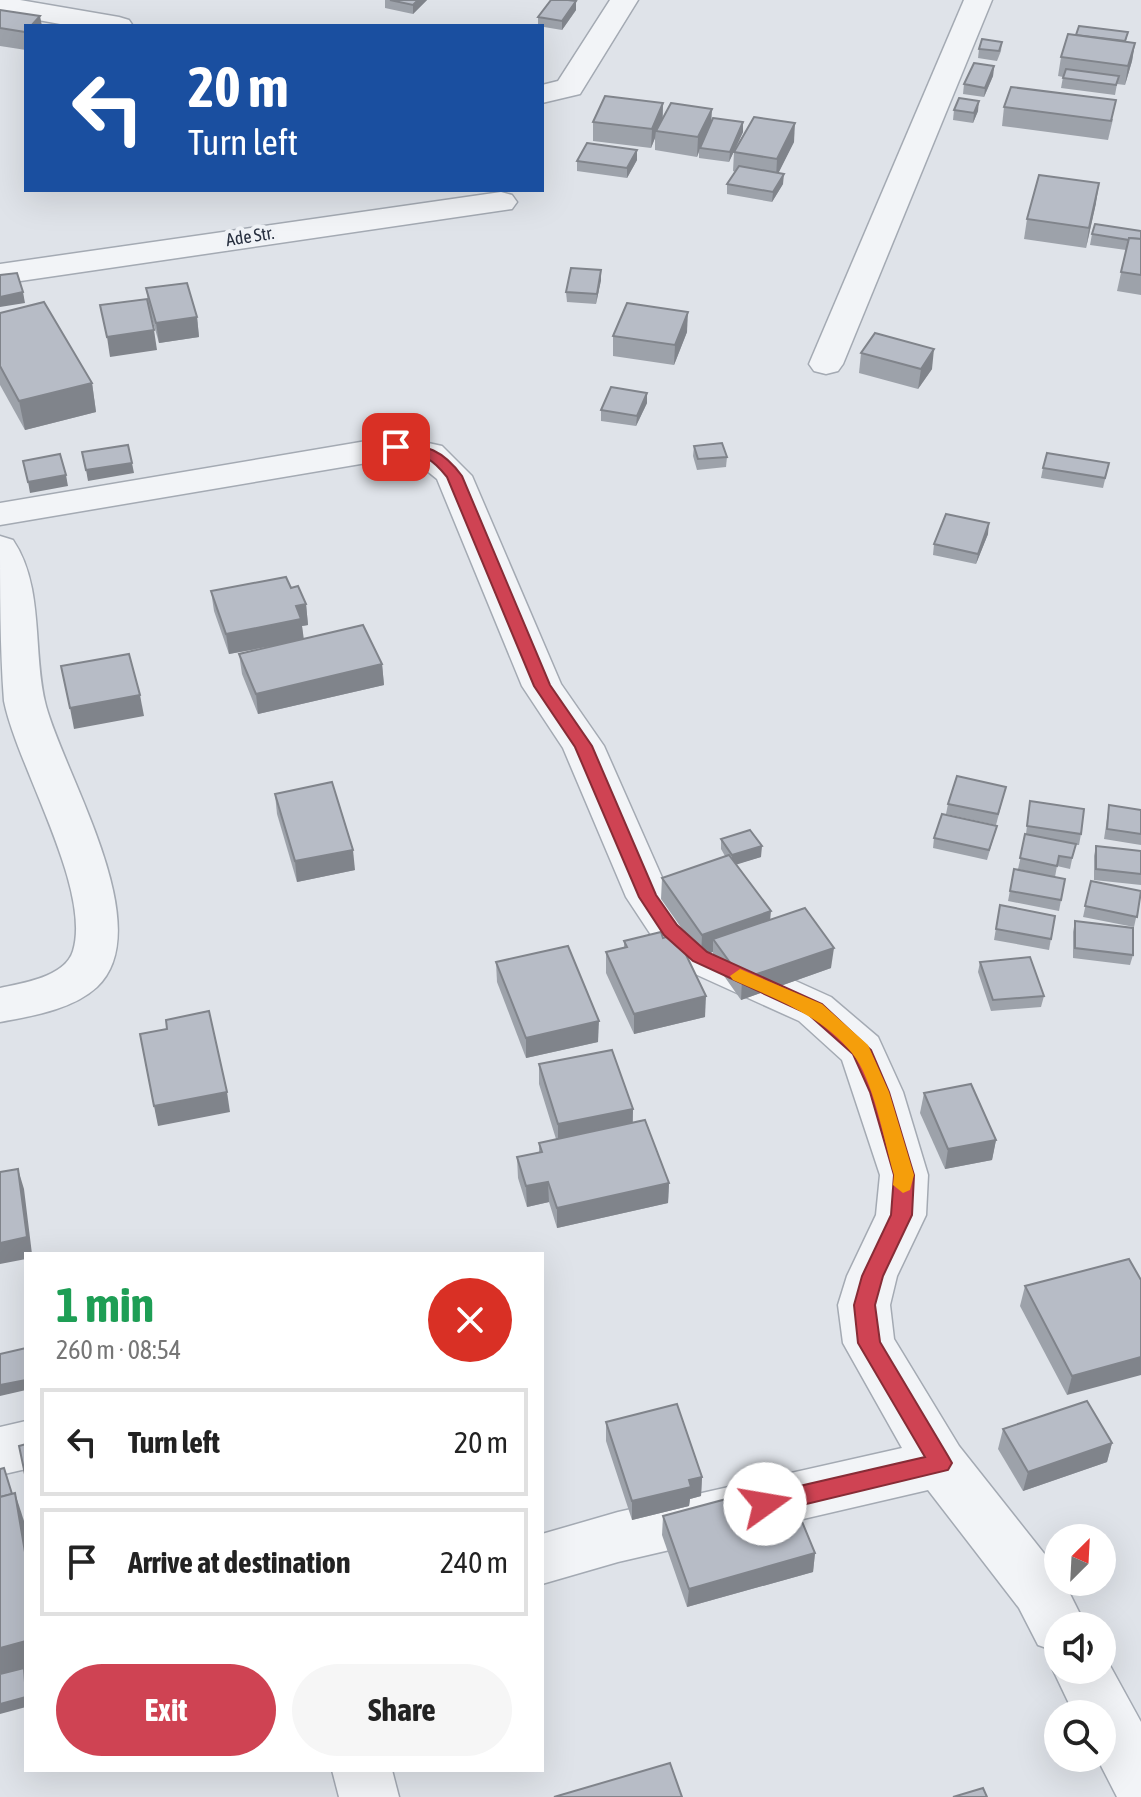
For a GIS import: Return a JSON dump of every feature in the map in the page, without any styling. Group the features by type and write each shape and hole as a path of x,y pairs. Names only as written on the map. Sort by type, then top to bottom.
{"street":[{"path":"544,94 569,88 624,0"},
{"path":"826,364 978,0"},
{"path":"0,5 108,24"},
{"name":"Ade Str.","path":"0,274 501,202"},
{"path":"0,514 396,447 421,449 438,456 454,476 542,686 583,746 648,897 671,930 700,957 815,1009 861,1050 879,1092 904,1175 901,1215 872,1276 864,1305 869,1343 940,1463 1039,1590 1051,1612"},
{"path":"0,548 11,576 25,704 97,908 96,950 82,973 50,994 0,1005"},
{"path":"0,1451 24,1445"},
{"path":"544,1558 618,1537 940,1463"},
{"path":"1089,1684 1141,1782"},
{"path":"363,1772 369,1797"}],"building":[{"path":"390,0 418,0 413,5"},
{"path":"551,0 576,1 562,21 538,17"},
{"path":"0,10 40,16 33,24 24,24 24,32 0,28"},
{"path":"1079,26 1128,32 1125,41 1076,35"},
{"path":"1068,34 1135,43 1128,66 1061,57"},
{"path":"982,39 1002,42 999,51 979,49"},
{"path":"974,63 994,66 985,88 964,84"},
{"path":"1066,69 1119,76 1116,85 1063,78"},
{"path":"1011,87 1116,100 1111,121 1004,107"},
{"path":"605,96 663,103 652,129 593,122"},
{"path":"959,98 979,101 974,113 954,110"},
{"path":"671,103 712,109 698,137 656,131"},
{"path":"754,117 795,123 777,159 734,152"},
{"path":"713,118 743,122 730,152 700,148"},
{"path":"587,143 637,150 627,168 577,161"},
{"path":"739,166 784,174 773,192 727,184"},
{"path":"1039,175 1099,183 1089,228 1027,219"},
{"path":"1095,224 1141,231 1141,239 1092,234"},
{"path":"1129,238 1141,239 1141,275 1121,272"},
{"path":"571,268 601,270 597,294 566,292"},
{"path":"17,273 23,292 0,297 0,275"},
{"path":"187,283 197,317 156,323 146,288"},
{"path":"147,299 154,330 107,337 100,305"},
{"path":"44,302 92,383 19,401 0,366 0,313"},
{"path":"627,303 688,312 675,345 613,336"},
{"path":"875,333 934,349 921,369 861,353"},
{"path":"611,387 647,393 637,416 601,410"},
{"path":"722,443 727,457 698,459 694,446"},
{"path":"128,445 132,463 86,470 82,452"},
{"path":"1047,453 1109,463 1105,478 1043,468"},
{"path":"60,454 66,475 28,482 23,461"},
{"path":"946,514 989,523 978,554 934,544"},
{"path":"286,577 291,588 298,586 306,604 296,606 301,619 226,634 211,591"},
{"path":"363,625 382,664 256,694 239,654"},
{"path":"129,654 140,695 70,708 61,666"},
{"path":"957,776 1006,787 998,814 948,804"},
{"path":"332,782 353,850 295,861 275,794"},
{"path":"1030,801 1084,809 1081,834 1027,826"},
{"path":"1109,805 1141,810 1141,834 1107,829"},
{"path":"942,814 997,826 989,850 934,838"},
{"path":"750,830 762,846 732,855 721,839"},
{"path":"1025,834 1076,844 1072,858 1059,856 1057,866 1020,858"},
{"path":"1096,846 1141,851 1141,874 1096,869"},
{"path":"729,855 771,911 702,935 662,878"},
{"path":"1014,869 1065,879 1061,900 1010,891"},
{"path":"1091,881 1141,891 1137,917 1085,906"},
{"path":"1000,905 1055,916 1051,939 996,929"},
{"path":"805,908 834,948 742,979 713,939"},
{"path":"1075,921 1133,928 1133,955 1075,948"},
{"path":"661,932 663,938 676,934 706,996 634,1014 606,952 627,947 624,941"},
{"path":"568,946 599,1021 526,1038 496,962"},
{"path":"1030,957 1044,996 993,1000 980,962"},
{"path":"209,1011 227,1092 154,1106 140,1034 167,1029 166,1020"},
{"path":"612,1050 633,1109 558,1124 539,1064"},
{"path":"971,1084 996,1140 948,1149 924,1093"},
{"path":"645,1120 669,1183 557,1208 548,1182 526,1186 517,1157 542,1152 539,1143"},
{"path":"18,1169 27,1237 0,1243 0,1172"},
{"path":"1129,1259 1141,1280 1141,1357 1072,1376 1025,1286"},
{"path":"24,1348 24,1380 0,1385 0,1354"},
{"path":"1087,1401 1112,1443 1028,1472 1003,1429"},
{"path":"677,1404 702,1477 689,1480 691,1487 632,1501 606,1422"},
{"path":"24,1445 24,1470 19,1446"},
{"path":"4,1468 12,1494 0,1497 0,1469"},
{"path":"786,1483 815,1553 689,1589 663,1516"},
{"path":"15,1493 24,1546 24,1642 0,1648 0,1497"},
{"path":"24,1668 24,1698 0,1704 0,1674"},
{"path":"670,1763 682,1797 554,1797"},
{"path":"983,1788 987,1797 953,1797"}],"slow traffic":[{"path":"740,976 815,1009 861,1050 879,1092 904,1175 903,1185"}],"route":[{"path":"396,447 421,449 438,456 454,476 542,686 583,746 648,897 671,930 700,957 815,1009 861,1050 879,1092 904,1175 901,1215 872,1276 864,1305 869,1343 940,1463 765,1504"}]}
